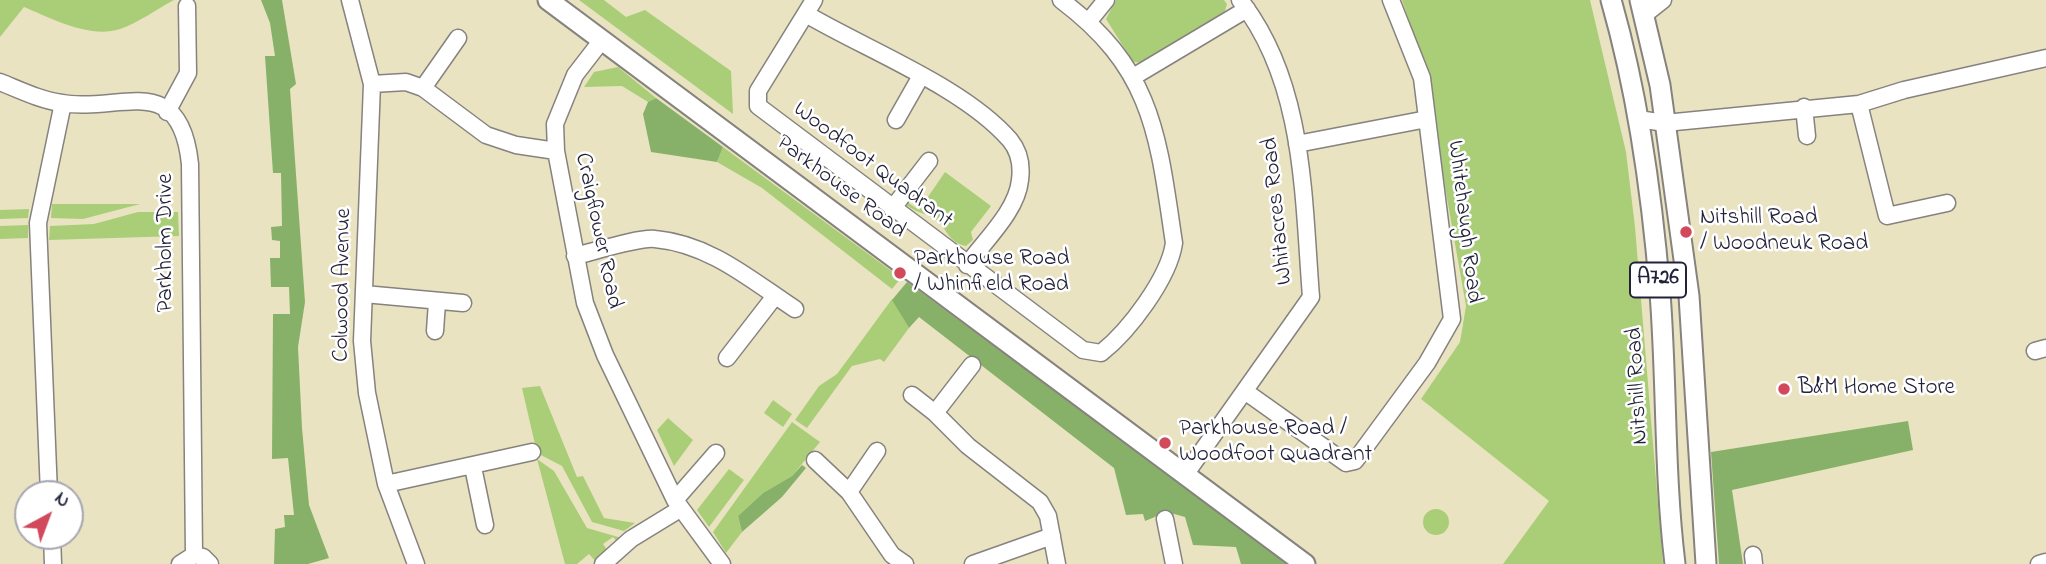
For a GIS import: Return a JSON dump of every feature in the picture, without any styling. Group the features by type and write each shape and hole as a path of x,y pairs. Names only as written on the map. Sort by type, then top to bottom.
{"main road":[{"name":"Parkhouse Road","path":"548,0 1306,564"},
{"name":"Nitshill Road","path":"1611,0 1626,53 1638,119 1660,293 1670,523 1675,564"},
{"name":"A726","path":"1642,8 1660,85 1689,296 1706,564"}],"street":[{"name":"Colwood Avenue","path":"350,0 372,84 362,341 367,393 386,484 416,564"},
{"name":"Woodfoot Quadrant","path":"810,7 758,92 758,106 1083,350 1101,353 1163,280 1174,243 1152,117 1133,77 1114,48 1089,21 1061,0"},
{"path":"1089,21 1106,0"},
{"name":"Whitehaugh Road","path":"1246,392 1346,463 1355,461 1427,363 1452,319 1422,78 1391,0"},
{"path":"1642,8 1662,0"},
{"path":"1133,77 1243,4"},
{"name":"Whitacres Road","path":"1185,475 1311,298 1297,144 1284,78 1243,4"},
{"path":"0,82 63,103 134,99 151,102 167,112 188,73 187,6"},
{"path":"810,7 972,107 999,130 1020,156 1020,180 1014,202 967,265"},
{"path":"423,88 458,38"},
{"name":"Craigflower Road","path":"602,40 575,75 555,124 556,151 585,303 605,355 678,504 722,564"},
{"path":"1638,119 1665,123 1804,107 1859,104 1904,90 2046,58"},
{"path":"896,120 921,76"},
{"path":"372,84 406,82 423,88 486,135 516,145 556,151"},
{"path":"48,480 38,223 63,103"},
{"path":"1859,104 1887,216 1947,203"},
{"path":"1804,107 1807,136"},
{"name":"Parkholm Drive","path":"167,112 188,139 190,164 187,560 203,557 210,564"},
{"path":"1297,144 1427,119"},
{"path":"892,209 929,161"},
{"path":"575,256 653,238 706,253 740,269 795,309"},
{"path":"364,294 463,303"},
{"path":"727,358 775,296"},
{"path":"435,331 437,302"},
{"path":"935,412 972,365"},
{"path":"912,395 935,412 968,446 1040,502 1048,516 1057,564"},
{"path":"849,492 877,451"},
{"path":"386,484 532,452"},
{"path":"603,564 678,504 716,453"},
{"path":"815,460 849,492 892,555 905,564"},
{"path":"473,467 485,525"},
{"path":"1165,519 1174,564"},
{"path":"973,564 1052,536"},
{"path":"2039,564 2046,562"}],"green space":[{"path":"0,0 174,0 134,23 108,31 70,26 24,7 0,37"},
{"path":"261,0 282,0 296,84 290,89 305,302 298,347 302,428 309,505 329,558 308,564 274,564 275,529 285,527 284,515 294,515 288,458 272,459 273,314 290,314 289,287 271,287 270,258 280,258 280,241 272,240 271,227 282,226 281,173 273,173 265,56 275,56 270,23"},
{"path":"579,0 604,0 626,17 645,10 731,71 733,114"},
{"path":"1116,0 1224,0 1227,4 1224,14 1146,63 1133,62 1106,19"},
{"path":"1402,0 1590,0 1626,152 1635,227 1663,564 1503,564 1549,501 1421,399 1460,342 1466,306 1423,62"},
{"path":"618,67 656,98 648,102 622,86 584,87 594,72"},
{"path":"656,98 723,147 717,162 651,152 643,114 648,102"},
{"path":"723,147 901,278 892,289 762,188 717,162"},
{"path":"945,172 991,206 971,232 973,240 966,246 953,240 936,219 905,204 907,202 919,210"},
{"path":"52,204 140,204 83,219 51,218"},
{"path":"29,209 28,218 0,219 0,210"},
{"path":"138,212 178,212 179,236 49,240 50,226 94,224"},
{"path":"28,225 28,238 0,239 0,226"},
{"path":"907,282 1290,564 1241,564 1236,547 1193,545 1185,517 1167,512 1145,521 1143,514 1126,515 1114,468 919,317 909,328 892,300"},
{"path":"892,299 909,328 884,362 880,359 852,366 807,428 795,420 819,386 837,374"},
{"path":"540,386 577,477 583,476 604,518 635,523 624,531 592,522 562,466 537,453 522,388"},
{"path":"773,400 792,414 783,427 764,413"},
{"path":"668,418 693,440 674,466 657,430"},
{"path":"1908,421 1913,450 1732,490 1743,564 1719,564 1711,452"},
{"path":"792,422 820,442 792,476 763,493 738,516 742,532 726,553 713,532"},
{"path":"537,459 554,471 587,528 625,539 620,545 613,537 603,544 610,554 597,563 589,554 577,564 565,564"},
{"path":"802,465 806,468 782,497 742,532 738,516 763,493 792,476"},
{"path":"729,469 744,480 709,527 697,510"},
{"path":"1436,509 1445,513 1449,522 1445,531 1436,535 1427,531 1423,522 1427,513"}],"place":[{"name":"Nitshill Road / Woodneuk Road","path":"1686,232"},
{"name":"Parkhouse Road / Whinfield Road","path":"900,273"},
{"name":"B&M Home Store","path":"1784,389"},
{"name":"Parkhouse Road / Woodfoot Quadrant","path":"1165,443"}]}
